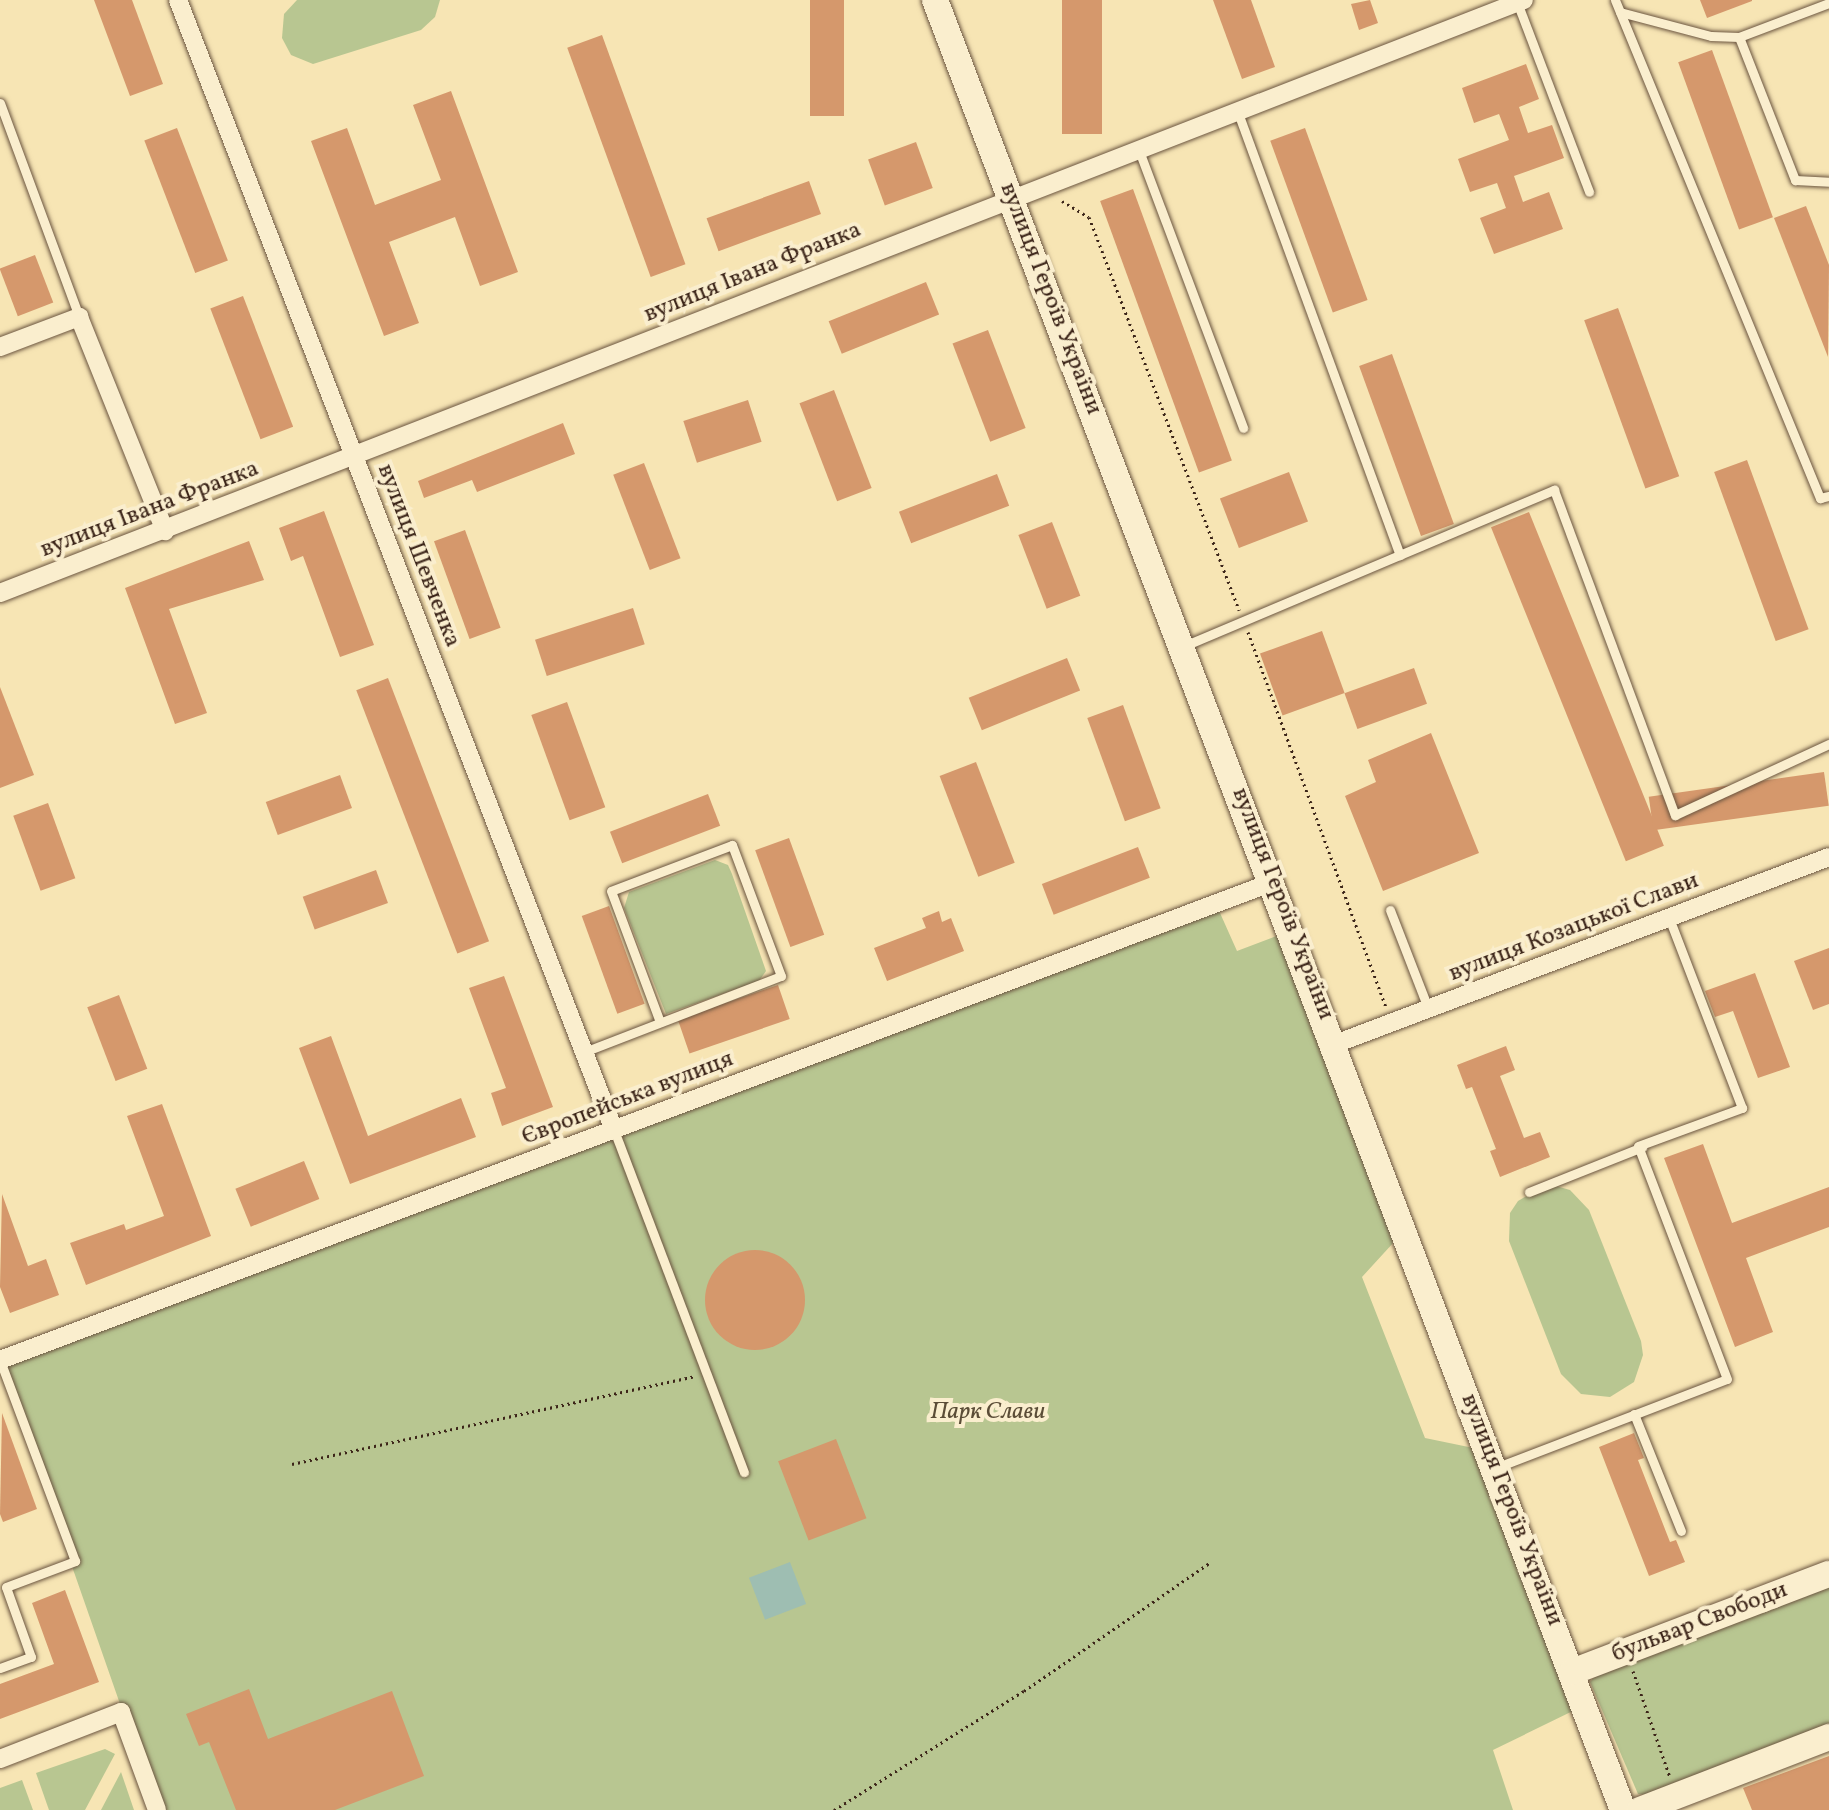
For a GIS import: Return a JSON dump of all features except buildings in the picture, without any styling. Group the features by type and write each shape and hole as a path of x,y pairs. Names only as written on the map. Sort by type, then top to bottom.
{"street":[{"name":"вулиця Шевченка","path":"178,0 614,1130"},
{"name":"вулиця Героїв України","path":"935,0 1184,646 1623,1810"},
{"path":"1467,0 1474,19"},
{"name":"вулиця Івана Франка","path":"0,593 354,458 1035,187 1521,1"},
{"path":"0,347 79,317 165,531"},
{"name":"вулиця Козацької Слави","path":"1335,1044 1829,857"},
{"name":"Європейська вулиця","path":"0,1360 1273,882"},
{"name":"бульвар Свободи","path":"1572,1672 1829,1574"},
{"path":"0,1759 121,1712 157,1810"},
{"path":"1640,1810 1829,1737"}],"lane":[{"path":"1615,0 1820,498 1829,496"},
{"path":"1521,1 1589,192"},
{"path":"1620,12 1711,36 1739,37 1829,3"},
{"path":"1739,37 1795,180 1829,182"},
{"path":"0,103 79,317"},
{"path":"1237,110 1400,555"},
{"path":"1138,148 1243,428"},
{"path":"1184,646 1554,490 1675,815 1829,744"},
{"path":"584,1052 781,976 732,845 611,891 660,1022"},
{"path":"1390,910 1428,1008"},
{"path":"1669,918 1742,1108"},
{"path":"1529,1192 1742,1108"},
{"path":"1495,1468 1727,1379 1638,1146 1742,1108"},
{"path":"614,1130 744,1472"},
{"path":"0,1360 75,1561 6,1587 31,1657 0,1668"},
{"path":"1634,1414 1681,1531"}],"path":[{"path":"1035,187 1089,217 1392,1022"},
{"path":"292,1464 706,1373"},
{"path":"834,1810 1024,1691 1211,1562"},
{"path":"1626,1651 1677,1795"}],"green space":[{"path":"297,0 440,0 435,17 421,30 313,64 291,55 282,38 284,14"},
{"path":"715,860 728,865 766,971 759,981 666,1014 624,908 629,892"},
{"name":"Парк Слави","path":"1216,904 1237,951 1292,930 1405,1230 1362,1277 1425,1438 1488,1451 1581,1707 1493,1750 1513,1810 157,1810 0,1360"},
{"path":"1556,1186 1570,1190 1589,1210 1641,1341 1643,1355 1634,1382 1610,1397 1581,1394 1561,1374 1509,1241 1510,1213 1518,1201 1542,1187"},
{"path":"1829,1582 1829,1726 1647,1795 1638,1794 1590,1682 1594,1677"},
{"path":"105,1749 115,1754 85,1810 49,1810 36,1773"},
{"path":"121,1772 134,1810 101,1810"},
{"path":"22,1780 33,1810 0,1810 0,1788"}],"shaded area":[{"path":"790,1562 806,1604 765,1620 749,1578"}]}
